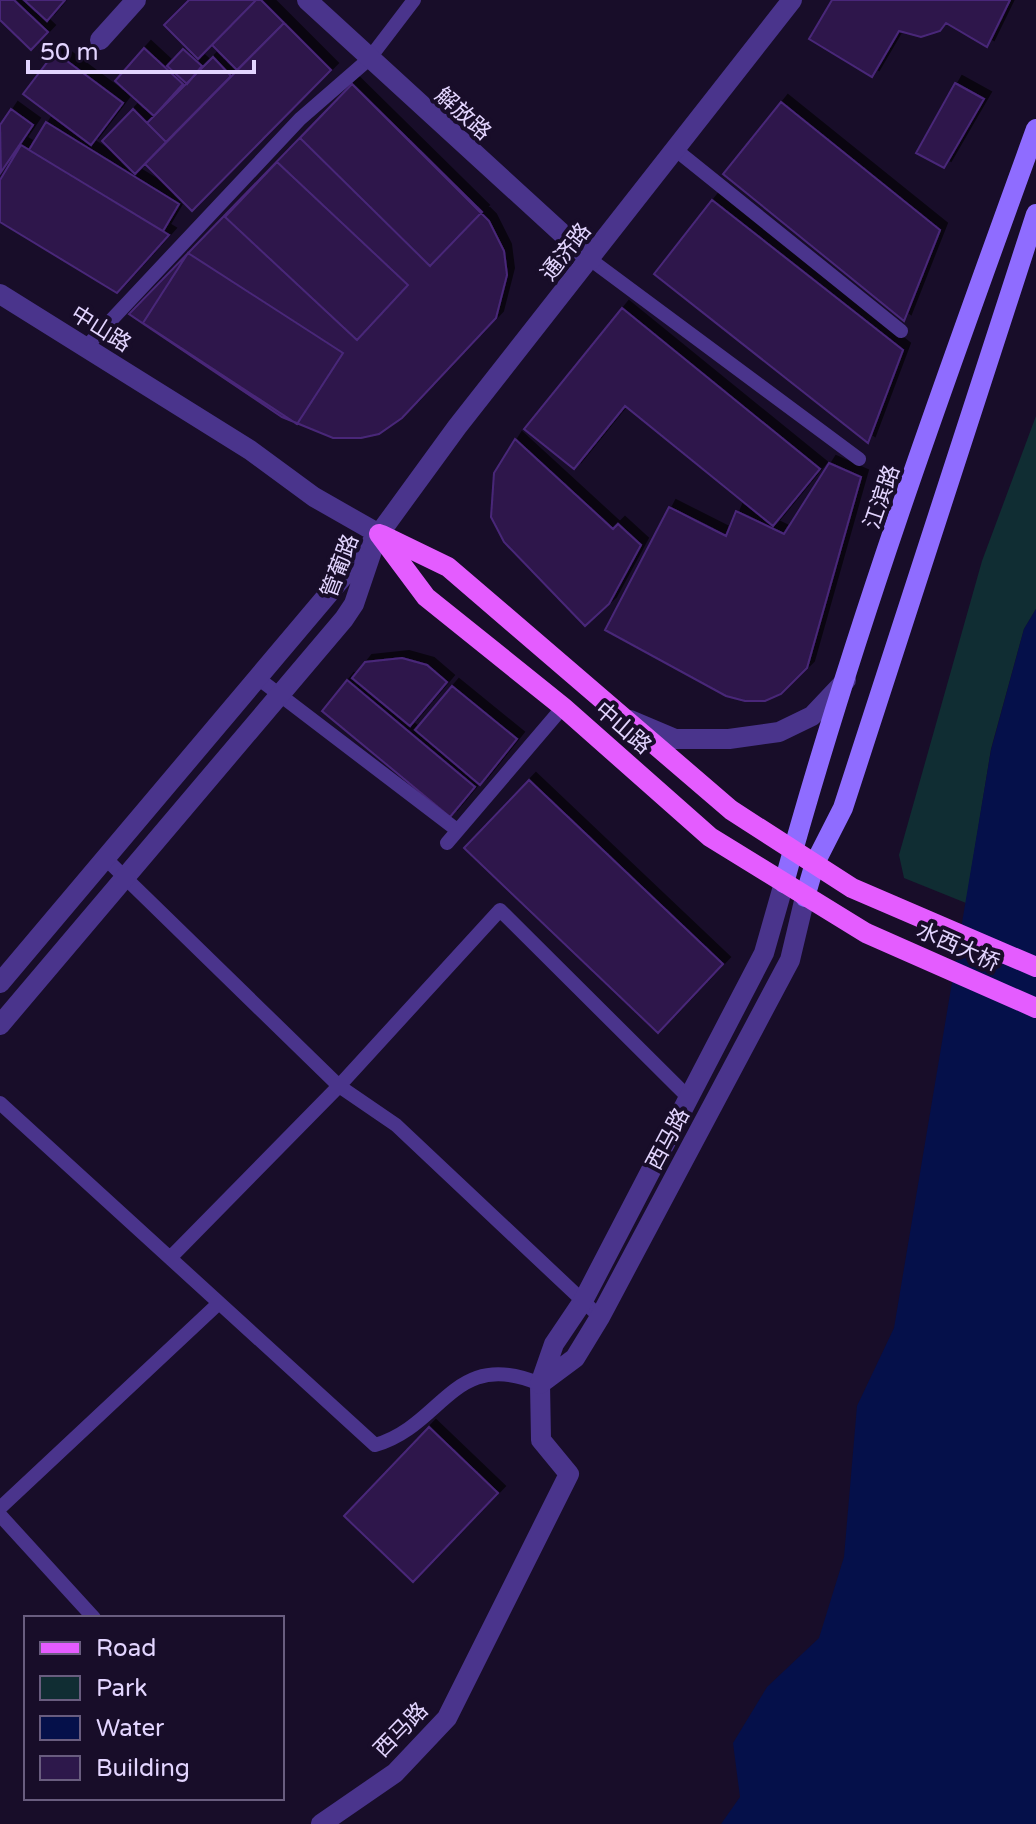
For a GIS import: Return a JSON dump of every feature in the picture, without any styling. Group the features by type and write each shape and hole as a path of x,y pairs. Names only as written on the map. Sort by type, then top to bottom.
{"main road":[{"name":"江滨路","path":"784,883 846,680 965,325 1036,129"},
{"path":"805,897 815,863 843,808 1036,214"},
{"name":"中山路","path":"379,534 448,567 731,810 876,898"},
{"name":"中山路","path":"379,534 426,597 563,707 710,837 860,930"},
{"name":"水西大桥","path":"876,898 1036,967"},
{"name":"水西大桥","path":"860,930 1036,1008"}],"street":[{"path":"100,40 136,0"},
{"name":"解放路","path":"307,0 591,260"},
{"name":"通济路","path":"379,534 457,427 792,0"},
{"name":"中山路","path":"0,294 250,450 314,497 379,534"},
{"name":"管葡路","path":"0,983 379,534"},
{"name":"管葡路","path":"4,1013 125,878 344,619 354,604 379,534"},
{"path":"623,718 675,739 729,739 779,732 812,716 846,680"},
{"name":"西马路","path":"321,1824 395,1773 447,1718 569,1474 541,1440 540,1384 554,1344 583,1301 764,953 784,883"},
{"name":"西马路","path":"540,1384 575,1358 600,1317 790,960 805,897"}],"lane":[{"path":"86,347 300,119 369,59 414,0"},
{"path":"676,150 901,331"},
{"path":"591,260 859,459"},
{"path":"259,679 457,830"},
{"path":"447,843 563,707"},
{"path":"106,859 339,1086 396,1125 600,1317"},
{"path":"170,1258 339,1086 500,910 689,1098"},
{"path":"0,1103 375,1445 395,1440 468,1380 513,1372 540,1384"},
{"path":"0,1508 219,1303"},
{"path":"0,1515 92,1616"}],"green space":[{"path":"1036,416 1036,609 1024,629 991,749 966,903 904,878 899,855 982,561"}],"water":[{"path":"1036,609 1036,1824 721,1824 740,1797 733,1743 767,1687 819,1638 844,1557 857,1406 894,1328 991,750 1024,629"}],"building":[{"path":"0,0 14,0 48,32 31,50 0,20"},
{"path":"24,0 65,0 47,21"},
{"path":"189,0 256,0 198,59 164,25"},
{"path":"256,0 261,0 284,23 237,70 212,45"},
{"path":"832,0 1010,0 987,47 946,23 940,31 921,37 899,31 872,77 809,39"},
{"path":"284,23 331,70 192,211 145,164"},
{"path":"144,48 183,84 154,116 115,81"},
{"path":"183,49 202,66 187,84 167,66"},
{"path":"55,52 123,103 91,145 23,94"},
{"path":"213,57 231,76 166,142 147,123"},
{"path":"955,83 984,99 944,168 916,153"},
{"path":"352,84 482,212 430,266 300,138"},
{"path":"352,84 489,221 504,251 507,275 496,318 402,418 379,434 361,438 333,438 282,417 129,314"},
{"path":"781,102 940,230 904,321 723,174"},
{"path":"11,109 33,125 1,172 0,125"},
{"path":"133,109 166,142 135,174 102,141"},
{"path":"46,122 179,204 163,231 29,150"},
{"path":"21,145 169,235 117,293 0,222 0,180"},
{"path":"277,162 408,285 357,340 225,217"},
{"path":"712,200 903,350 868,443 654,274"},
{"path":"188,253 343,353 297,424 143,323"},
{"path":"622,308 820,469 773,526 625,406 574,469 524,429"},
{"path":"515,439 613,529 618,524 641,545 609,604 585,626 504,542 491,517 494,473"},
{"path":"829,463 861,477 807,668 781,694 765,701 745,701 726,696 605,630 669,507 726,536 736,511 784,534"},
{"path":"402,658 427,665 447,682 410,726 352,678 365,662"},
{"path":"347,680 475,787 450,817 322,711"},
{"path":"452,686 517,739 480,785 415,730"},
{"path":"529,780 723,964 658,1033 464,848"},
{"path":"429,1427 498,1493 413,1582 344,1516"}]}
